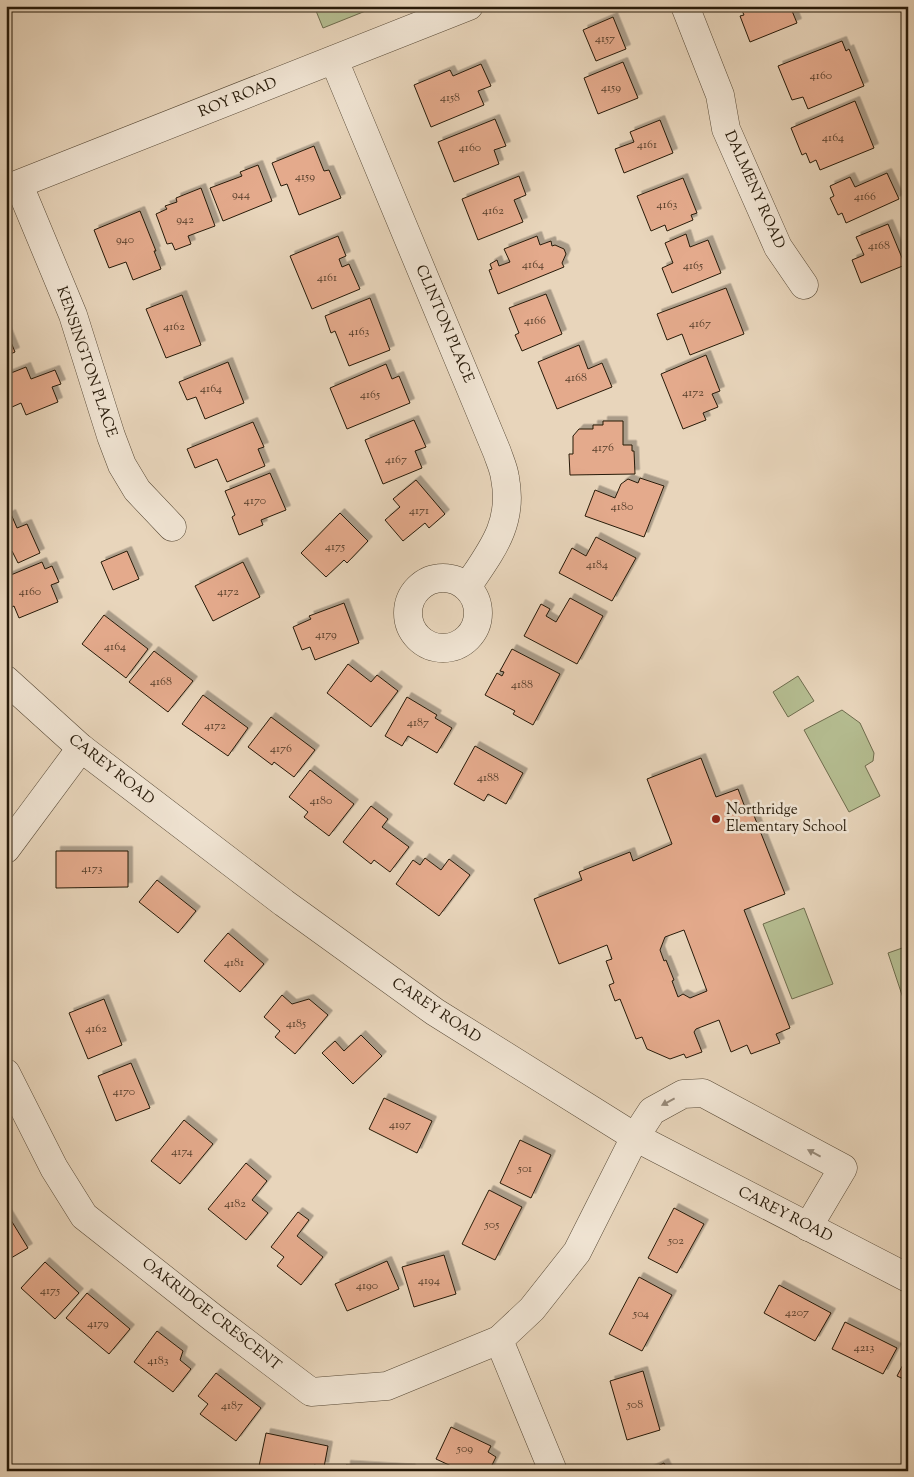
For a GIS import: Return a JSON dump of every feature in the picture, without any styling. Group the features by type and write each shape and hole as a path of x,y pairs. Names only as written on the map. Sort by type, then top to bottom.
{"street":[{"name":"ROY ROAD","path":"12,187 469,6"},
{"name":"DALMENY ROAD","path":"685,6 720,95 726,128 778,247 804,285"},
{"name":"CLINTON PLACE","path":"334,60 497,452 505,477 508,498 505,523 493,549 467,587"},
{"name":"KENSINGTON PLACE","path":"12,187 73,315 111,436 122,464 137,490 172,527"},
{"name":"CAREY ROAD","path":"6,680 81,748 284,903 435,1012 635,1137 908,1278"},
{"path":"6,849 81,748"},
{"name":"OAKRIDGE CRESCENT","path":"6,1073 54,1168 84,1216 311,1392 387,1386 499,1340 532,1309 577,1252 635,1137 652,1111 683,1094 703,1093 848,1165 808,1227"},
{"path":"499,1340 552,1471"}],"green space":[{"path":"314,6 378,6 323,28"},
{"path":"798,676 814,701 788,717 773,692"},
{"path":"842,710 860,723 874,753 873,761 865,766 880,796 849,812 804,730"},
{"path":"804,908 833,984 792,999 763,924"},
{"path":"908,946 908,996 903,998 888,953"}],"building":[{"path":"740,6 790,6 797,23 750,42 740,16 744,15"},
{"path":"613,17 626,49 596,61 583,30"},
{"path":"842,41 846,51 849,49 864,86 808,109 803,97 792,100 778,66"},
{"path":"623,62 638,98 598,114 584,78"},
{"path":"481,64 491,86 478,91 484,105 431,127 414,85 450,70 453,76"},
{"path":"855,101 874,148 820,170 816,160 810,163 806,153 802,155 791,128"},
{"path":"495,119 506,146 494,150 499,164 454,182 438,142"},
{"path":"660,120 673,153 624,173 615,149 634,142 630,132"},
{"path":"314,146 324,171 329,170 341,198 299,215 287,184 281,186 272,163"},
{"path":"258,165 272,201 223,221 210,188 242,176 240,172"},
{"path":"887,173 899,199 846,223 842,213 838,215 830,198 834,196 830,186 850,177 855,187"},
{"path":"519,176 526,195 514,200 523,222 478,240 462,199"},
{"path":"683,178 697,213 691,215 693,220 667,231 665,225 651,231 637,196"},
{"path":"201,188 215,226 188,236 191,244 175,250 172,243 167,244 156,214 167,209 165,206 177,202 176,198"},
{"path":"140,211 161,269 133,280 126,262 109,268 94,230"},
{"path":"888,224 905,265 861,283 852,260 864,255 856,237"},
{"path":"686,234 690,247 708,240 721,273 672,293 662,268 673,263 665,243"},
{"path":"338,236 346,256 339,259 342,267 349,264 360,289 312,309 290,256"},
{"path":"537,236 540,245 551,241 552,246 555,245 564,249 566,254 562,263 564,267 498,294 489,270 492,269 490,264 497,260 499,266 510,262 504,249"},
{"path":"726,288 744,334 690,355 682,334 667,340 657,314"},
{"path":"546,294 562,334 522,351 515,335 519,333 509,308"},
{"path":"182,295 201,345 166,358 146,309"},
{"path":"370,298 390,350 349,366 335,331 331,333 325,316"},
{"path":"6,330 15,352 6,356"},
{"path":"579,345 588,369 602,363 612,387 557,409 538,362"},
{"path":"706,355 720,391 712,394 718,407 703,413 706,420 683,429 661,374"},
{"path":"228,362 244,403 205,419 196,397 187,400 179,382"},
{"path":"386,364 392,379 399,376 410,403 347,429 330,388"},
{"path":"26,367 31,379 55,370 61,384 52,387 58,402 26,415 21,403 12,407 6,393 6,375"},
{"path":"414,420 426,447 415,451 422,468 383,484 365,440"},
{"path":"603,421 623,421 623,445 632,445 635,474 570,475 569,454 573,454 573,436 579,429 593,429 593,425 603,425"},
{"path":"253,422 264,447 258,449 265,466 227,482 217,459 195,468 187,449"},
{"path":"270,473 286,510 261,520 263,525 239,535 232,517 235,515 225,491"},
{"path":"640,478 664,486 644,537 585,516 595,490 615,498 621,484 628,479 638,483"},
{"path":"416,480 445,514 429,528 425,523 403,541 385,520 400,507 393,499"},
{"path":"340,513 368,541 347,563 344,560 326,577 301,553"},
{"path":"11,514 17,528 27,524 40,553 18,563 12,551 6,553 6,517"},
{"path":"596,537 636,558 612,601 559,573 572,548 586,556"},
{"path":"127,551 139,579 113,590 101,562"},
{"path":"42,562 45,569 52,566 59,582 51,585 58,602 19,618 14,606 10,608 6,599 6,577"},
{"path":"243,562 260,597 213,621 195,586"},
{"path":"570,598 603,616 577,664 524,636 541,604 550,609 546,616 556,622"},
{"path":"344,603 359,643 315,660 310,647 302,650 293,627 311,619 309,616"},
{"path":"104,615 148,649 126,678 82,644"},
{"path":"512,649 560,674 533,725 513,714 515,711 485,695 497,673 502,676 504,672 500,671"},
{"path":"154,651 193,681 168,712 129,682"},
{"path":"348,664 371,682 377,675 398,691 371,727 327,693"},
{"path":"203,695 248,728 228,756 182,724"},
{"path":"407,697 437,715 435,718 452,728 437,753 408,736 402,746 385,736"},
{"path":"271,717 315,750 294,777 274,762 272,765 248,747"},
{"path":"475,746 523,773 506,804 488,794 484,801 454,784"},
{"path":"701,758 716,797 738,789 746,810 751,808 785,894 744,910 790,1028 776,1034 780,1043 751,1054 747,1045 731,1052 719,1020 696,1029 694,1032 702,1052 686,1058 684,1054 670,1059 647,1049 642,1037 636,1039 620,999 615,1001 609,985 614,983 606,961 612,959 607,945 559,964 534,899 582,880 579,872 630,852 633,861 672,844 647,779","holes":["684,930 707,991 690,998 683,994 678,997 672,981 674,980 660,950 665,937"]},
{"path":"310,770 354,804 329,836 304,817 308,812 289,797"},
{"path":"371,806 388,819 382,827 409,847 390,872 374,860 371,864 343,842"},
{"path":"56,851 128,851 128,887 56,888"},
{"path":"425,858 441,870 449,859 470,875 439,916 396,884 413,860 420,865"},
{"path":"157,880 196,911 178,933 139,902"},
{"path":"228,933 264,964 240,992 204,961"},
{"path":"282,995 292,1004 309,999 328,1015 295,1054 275,1037 280,1031 264,1017"},
{"path":"104,999 122,1045 88,1059 69,1013"},
{"path":"361,1035 382,1056 353,1084 322,1053 335,1041 344,1051"},
{"path":"131,1063 150,1108 116,1121 98,1076"},
{"path":"384,1098 432,1121 417,1153 369,1129"},
{"path":"184,1120 213,1144 180,1184 151,1161"},
{"path":"520,1140 551,1155 531,1198 500,1183"},
{"path":"246,1163 267,1181 252,1200 268,1213 246,1240 208,1209"},
{"path":"489,1190 522,1207 495,1260 462,1244"},
{"path":"674,1208 704,1224 677,1273 648,1258"},
{"path":"6,1212 28,1248 6,1261"},
{"path":"298,1212 309,1220 297,1236 323,1257 301,1285 277,1266 284,1257 271,1247"},
{"path":"444,1255 456,1294 414,1307 402,1267"},
{"path":"387,1261 399,1289 347,1311 335,1284"},
{"path":"45,1262 79,1293 55,1319 21,1288"},
{"path":"639,1277 672,1295 642,1351 609,1334"},
{"path":"779,1285 831,1313 815,1341 764,1313"},
{"path":"87,1293 130,1329 109,1354 66,1318"},
{"path":"845,1322 897,1348 883,1374 832,1349"},
{"path":"157,1331 183,1351 180,1360 191,1369 173,1392 134,1362"},
{"path":"908,1355 908,1381 897,1376"},
{"path":"643,1371 660,1430 627,1440 610,1381"},
{"path":"216,1373 261,1408 236,1441 200,1414 208,1404 198,1396"},
{"path":"451,1427 491,1446 488,1452 496,1457 489,1471 462,1471 436,1459"},
{"path":"266,1433 328,1446 324,1467 314,1465 312,1471 258,1471"},
{"path":"664,1463 668,1471 647,1471"},
{"path":"346,1465 411,1469 411,1471 346,1471"}],"place":[{"name":"Northridge Elementary School","path":"716,819"}]}
